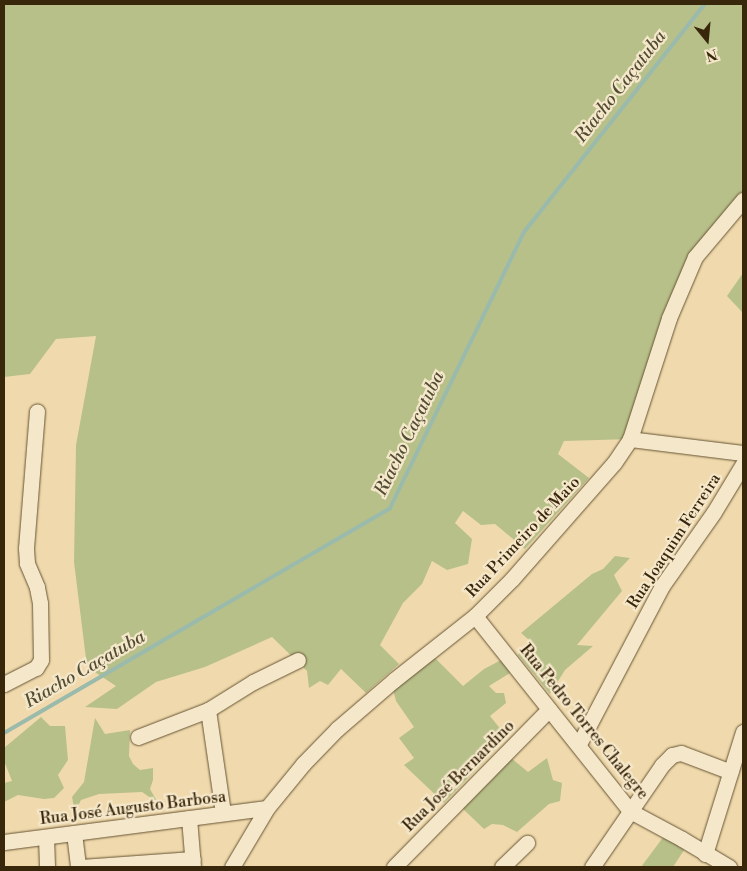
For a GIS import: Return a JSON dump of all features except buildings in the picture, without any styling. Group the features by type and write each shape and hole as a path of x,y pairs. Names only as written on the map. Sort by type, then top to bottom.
{"street":[{"name":"Rua Primeiro de Maio","path":"232,867 267,808 303,764 337,729 394,680 474,616 548,539 614,463 630,439 682,284 695,257 743,200"},
{"path":"4,684 36,668 40,660 40,603 37,588 27,563 26,548 36,411"},
{"path":"630,439 743,453"},
{"name":"Rua Joaquim Ferreira","path":"579,744 662,586 714,512 743,464"},
{"name":"Rua Pedro Torres Chalegre","path":"474,616 579,744 630,811 729,867"},
{"path":"138,737 208,710 253,682 298,660"},
{"name":"Rua José Bernardino","path":"394,867 550,709"},
{"path":"208,710 223,813"},
{"path":"705,854 743,732"},
{"path":"592,867 662,765 674,753 681,753 731,772"},
{"name":"Rua José Augusto Barbosa","path":"4,842 267,808"},
{"path":"74,833 79,867 193,863 189,818"},
{"path":"46,837 48,867"},
{"path":"502,867 527,843"}],"green space":[{"path":"4,4 743,4 743,198 696,249 632,439 564,441 558,454 589,478 525,549 495,524 481,525 463,511 455,523 472,539 468,564 447,570 432,561 422,584 403,603 380,645 399,664 366,693 341,669 328,685 320,681 309,688 307,671 272,637 205,667 156,682 117,709 85,707 116,686 87,667 74,562 76,445 96,336 56,339 30,374 4,377"},
{"path":"743,273 743,313 727,296"},
{"path":"615,556 630,558 614,575 622,591 577,645 593,646 565,670 550,694 518,655 529,640 521,633 592,574 603,569"},
{"path":"435,658 463,686 484,669 503,659 510,673 489,686 496,693 504,693 506,703 490,716 507,737 444,803 404,765 414,758 399,738 414,727 396,701 393,690"},
{"path":"41,717 50,726 65,726 68,760 58,775 64,788 54,798 44,799 18,795 4,802 4,783 12,781 4,761 4,748"},
{"path":"95,718 105,734 130,730 129,756 133,764 140,770 153,768 153,780 150,789 158,803 142,792 99,794 81,800 75,812 72,797 84,782"},
{"path":"510,757 528,772 547,758 553,780 562,783 560,801 549,804 517,832 503,825 492,824 484,829 461,807"},
{"path":"667,832 688,844 673,867 641,867"}],"waterway":[{"name":"Riacho Caçatuba","path":"4,733 390,508 524,232 705,4"}]}
